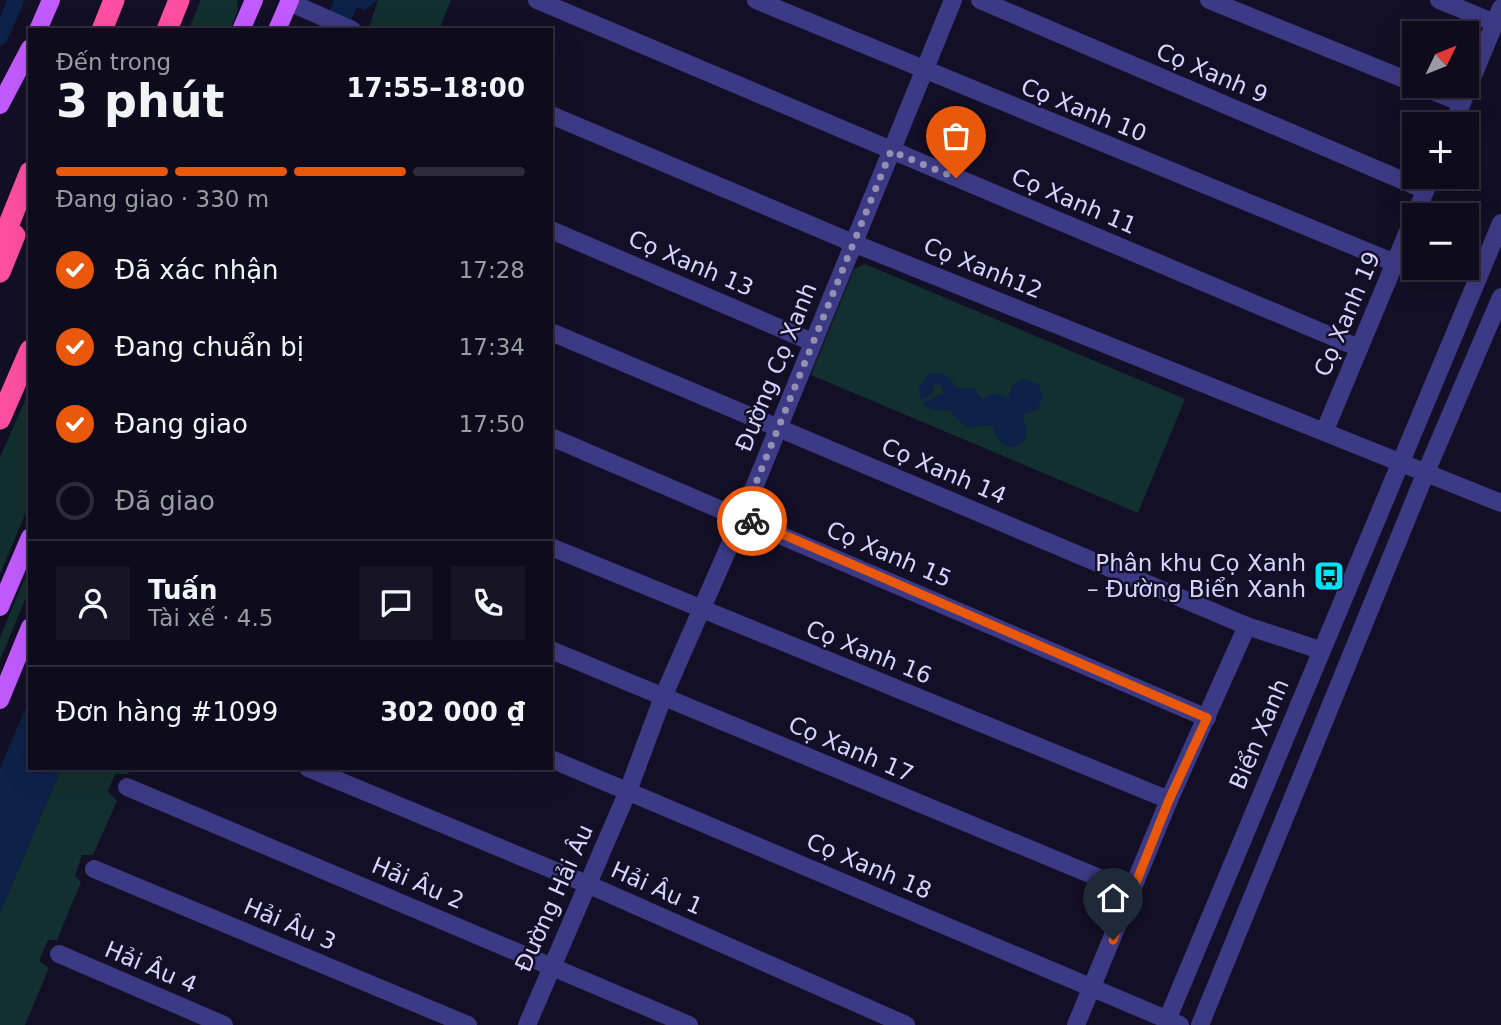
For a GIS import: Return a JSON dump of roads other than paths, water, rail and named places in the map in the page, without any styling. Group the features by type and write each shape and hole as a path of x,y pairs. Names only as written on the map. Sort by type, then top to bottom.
{"highway":[{"path":"88,28 99,0"},
{"path":"103,28 114,0"},
{"path":"168,28 179,0"},
{"path":"183,28 194,0"},
{"path":"0,246 28,177"},
{"path":"0,272 28,206"},
{"path":"0,419 28,355"},
{"path":"0,433 28,372"}],"main road":[{"path":"39,28 51,0"},
{"path":"242,28 254,0"},
{"path":"278,28 288,1"},
{"path":"0,105 28,52"},
{"path":"0,607 28,542"},
{"path":"0,699 28,633"}],"street":[{"name":"Cọ Xanh 11","path":"537,0 1359,348"},
{"name":"Cọ Xanh 10","path":"757,0 1395,263"},
{"name":"Đường Cọ Xanh","path":"628,791 663,697 742,517 953,0"},
{"name":"Cọ Xanh 9","path":"980,0 1402,173"},
{"path":"1209,0 1402,78"},
{"path":"1439,0 1498,16 1458,112"},
{"path":"288,1 347,28"},
{"path":"1450,98 1462,103"},
{"name":"Cọ Xanh12","path":"553,116 853,243 1399,461"},
{"name":"Biển Xanh","path":"1171,1023 1320,650 1501,223"},
{"name":"Cọ Xanh 13","path":"553,231 812,342"},
{"name":"Cọ Xanh 19","path":"1325,430 1402,246"},
{"path":"1200,1025 1426,472 1501,296"},
{"name":"Cọ Xanh 14","path":"553,333 1247,626 1320,650"},
{"name":"Cọ Xanh 15","path":"553,438 1207,718"},
{"path":"1399,461 1501,503"},
{"name":"Cọ Xanh 16","path":"553,548 1169,800"},
{"path":"1076,1025 1169,800 1247,626"},
{"name":"Cọ Xanh 17","path":"553,651 1133,892"},
{"name":"Cọ Xanh 18","path":"553,760 1093,987 1171,1023"},
{"name":"Hải Âu 1","path":"313,770 587,884 906,1025"},
{"name":"Hải Âu 2","path":"127,787 689,1025"},
{"name":"Đường Hải Âu","path":"527,1025 628,791"},
{"name":"Hải Âu 3","path":"94,869 468,1025"},
{"name":"Hải Âu 4","path":"59,954 224,1025"}],"water":[{"path":"334,0 378,0 365,10 346,4 336,28 323,28"},
{"path":"930,373 945,374 957,388 974,388 982,399 992,393 1008,398 1013,384 1024,379 1038,384 1043,396 1038,409 1022,415 1027,430 1024,442 1016,447 1006,447 993,427 987,425 967,428 950,411 926,406 922,403 944,393 941,385 934,385 932,394 921,401 919,386"},
{"path":"28,703 28,770 60,770 0,913 0,768"}],"waterway":[{"path":"0,37 16,0"},
{"path":"340,28 351,0"}],"place":[{"name":"Phân khu Cọ Xanh – Đường Biển Xanh","path":"1329,576"}]}
